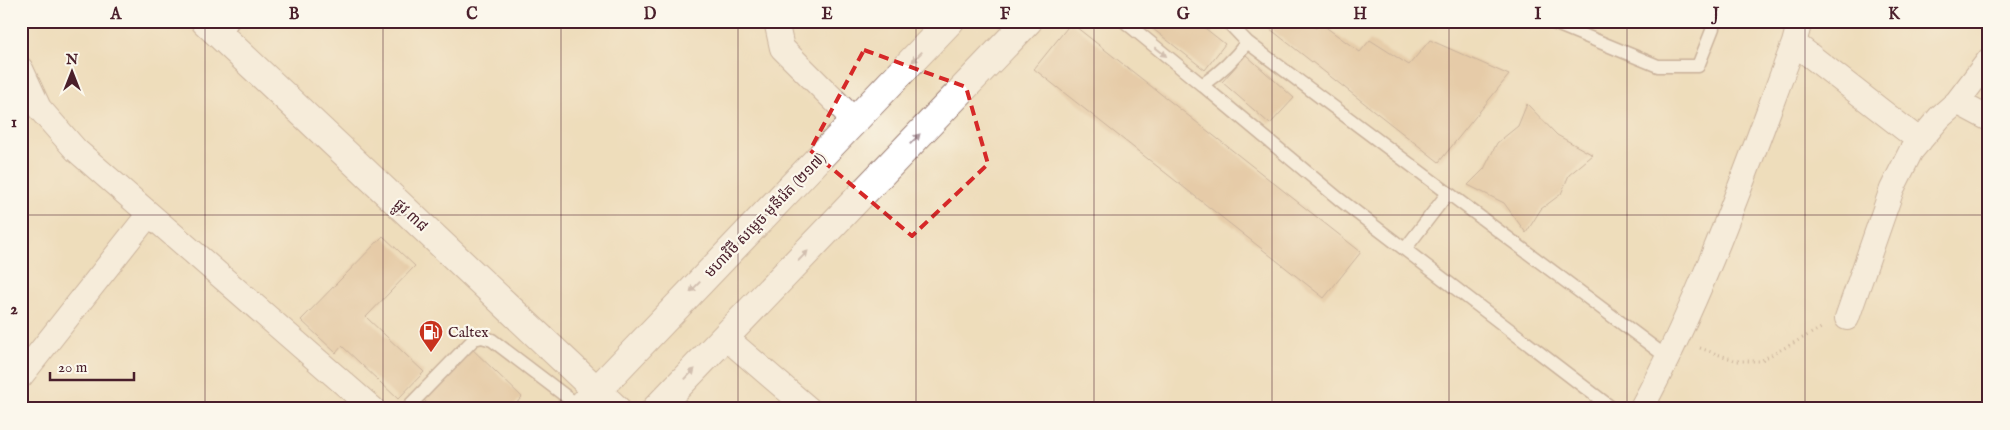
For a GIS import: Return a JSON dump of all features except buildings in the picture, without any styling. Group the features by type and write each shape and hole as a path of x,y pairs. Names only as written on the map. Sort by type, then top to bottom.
{"main road":[{"name":"មហាវិថី សម្តេច មុនីរ៉េត (២១៧)","path":"585,402 950,21"},
{"path":"656,409 1028,21"},
{"name":"ផ្លូវ ៣៨","path":"220,27 585,402 616,409"}],"street":[{"path":"776,21 782,48 855,121"},
{"path":"1641,409 1672,348 1701,284 1797,32 1920,141"},
{"path":"1848,318 1892,189 1911,151 1957,102 1989,60"},
{"path":"21,68 39,108 76,150 373,409"},
{"path":"1957,102 1989,119"},
{"path":"23,370 149,214"},
{"path":"726,337 809,409"}],"lane":[{"path":"1124,21 1339,199 1613,409"},
{"path":"1227,21 1247,42 1448,193 1672,348"},
{"path":"1549,21 1658,66 1698,66 1713,28 1712,21"},
{"path":"1202,84 1222,72 1247,42"},
{"path":"1404,249 1448,193"},
{"path":"409,409 411,404 474,339 482,337 492,340 585,402"}],"path":[{"path":"1672,348 1737,361 1760,361 1822,327 1848,318"}],"highlighted area":[{"path":"864,50 966,87 988,164 912,236 810,150"}],"place":[{"name":"Caltex","path":"431,353"}]}
